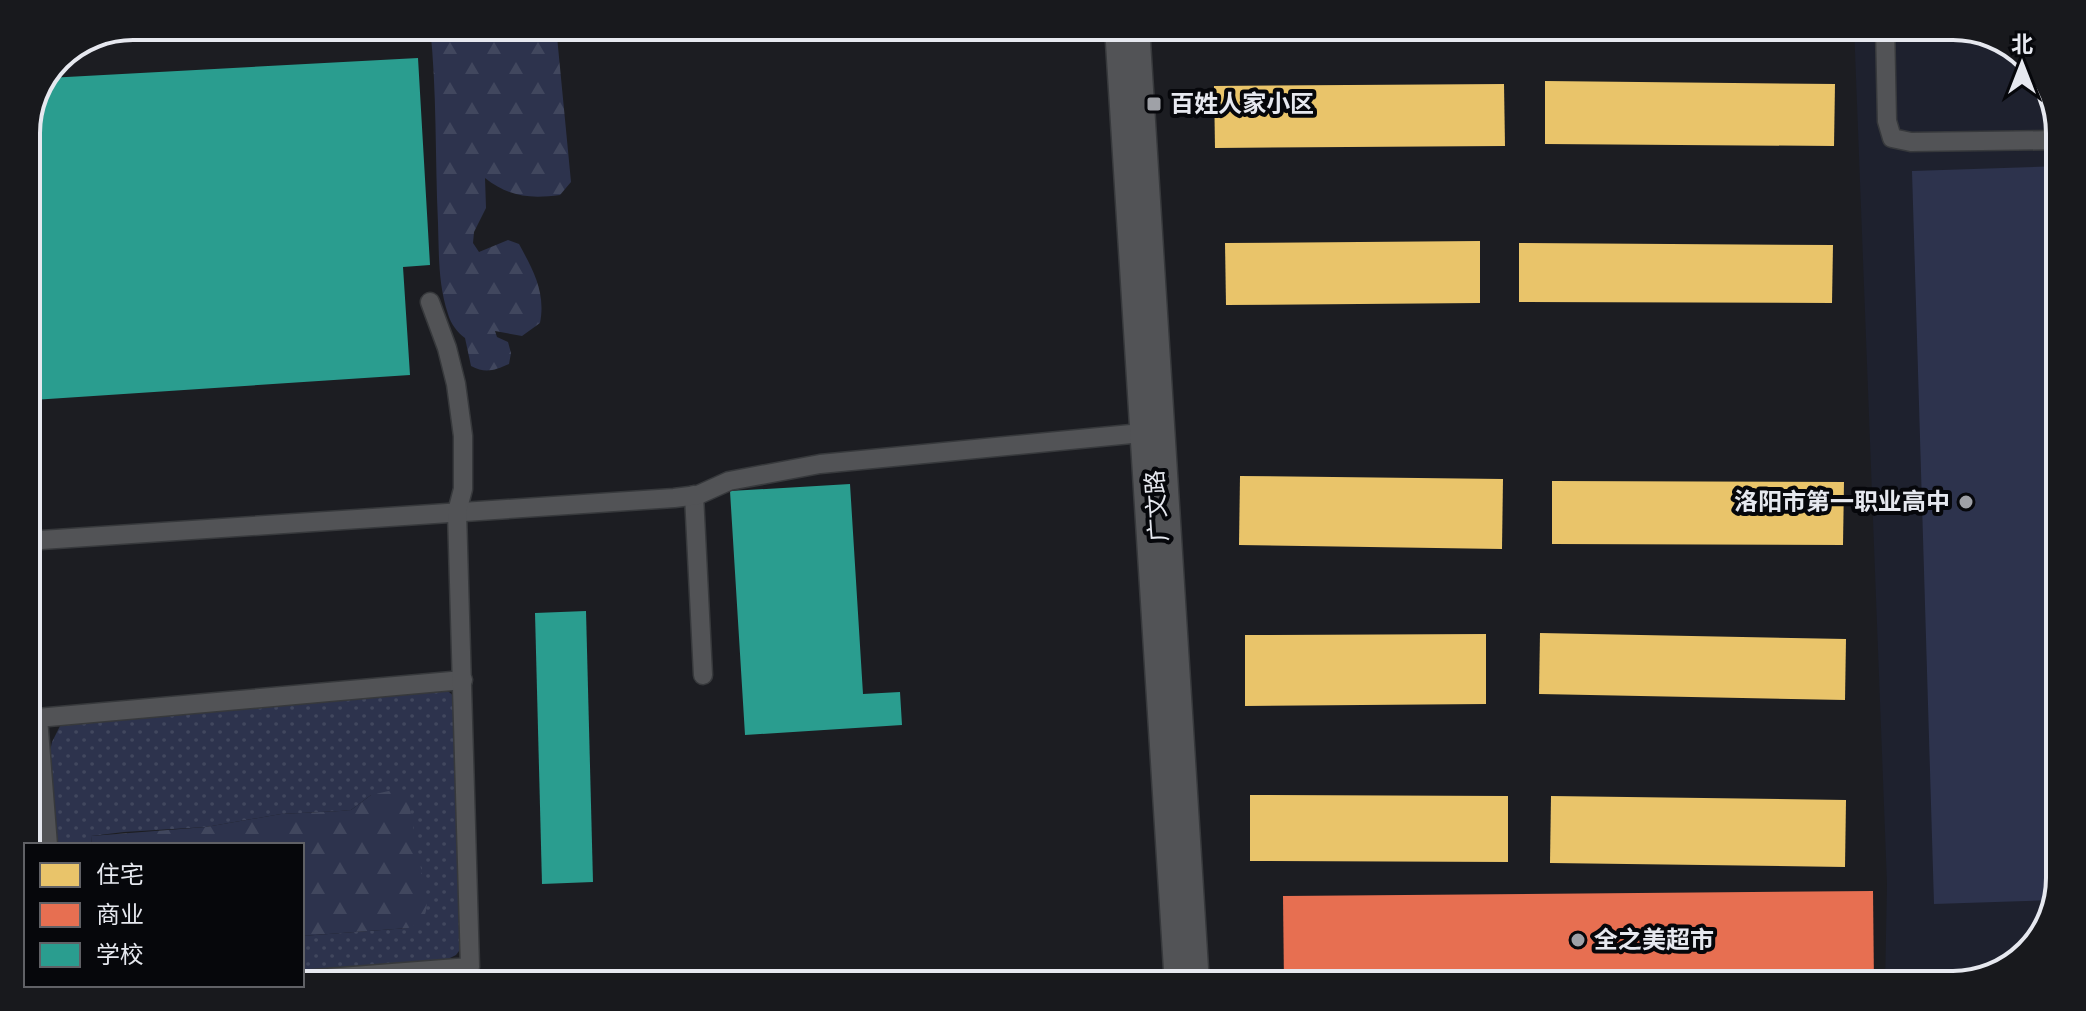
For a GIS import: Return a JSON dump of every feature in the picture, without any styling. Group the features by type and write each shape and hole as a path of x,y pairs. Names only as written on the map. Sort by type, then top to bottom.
{"street":[{"name":"广文路","path":"1128,40 1186,971"}],"lane":[{"path":"1885,40 1887,121 1892,138 1911,142 2046,140"},
{"path":"418,971 470,967 457,512 463,489 463,436 456,384 430,302"},
{"path":"40,540 694,495 729,481 820,464 1152,432"},
{"path":"694,495 703,675"},
{"path":"40,717 463,680"},
{"path":"40,782 48,843"}],"shaded area":[{"name":"洛阳市第一职业高中","path":"1855,40 1953,40 1983,45 2014,63 2036,92 2046,127 2046,878 2036,919 2014,948 1989,964 1953,971 1885,971 1887,884"}],"green space":[{"path":"431,40 557,40 571,182 560,195 539,197 511,193 485,178 486,208 474,232 473,243 479,252 508,240 519,244 533,272 541,301 540,323 522,336 495,331 497,337 508,342 511,353 509,364 490,370 471,366 465,338 451,321 442,291"},
{"path":"2046,166 2046,878 2043,900 1934,904 1912,171"},
{"path":"449,692 457,699 462,947 456,955 444,961 304,971 304,936 408,928 371,795 351,810 281,814 206,827 91,836 92,843 56,843 49,756 61,724"},
{"path":"393,790 405,794 408,799 427,901 423,918 408,928 304,936 304,843 92,843 91,836 206,827 281,814 351,810 371,795"}],"building: 住宅":[{"path":"1545,81 1835,84 1834,146 1545,144"},
{"path":"1504,84 1505,146 1215,148 1214,86"},
{"path":"1480,241 1480,303 1226,305 1225,243"},
{"path":"1519,243 1833,245 1832,303 1519,302"},
{"path":"1240,476 1503,479 1502,549 1239,545"},
{"path":"1552,481 1844,482 1843,545 1552,544"},
{"path":"1540,633 1846,639 1845,700 1539,694"},
{"path":"1486,634 1486,704 1245,706 1245,635"},
{"path":"1250,795 1508,796 1508,862 1250,861"},
{"path":"1551,796 1846,800 1845,867 1550,863"}],"building: 商业":[{"name":"全之美超市","path":"1873,891 1874,971 1284,971 1283,896"}],"building: 学校":[{"path":"418,58 430,265 403,267 410,375 40,400 40,127 43,109 58,77"},
{"path":"850,484 863,694 900,692 902,725 745,735 730,491"},
{"path":"586,611 593,882 542,884 535,613"}],"place":[{"name":"百姓人家小区","path":"1154,104"},
{"name":"洛阳市第一职业高中","path":"1966,502"},
{"name":"全之美超市","path":"1578,940"}]}
